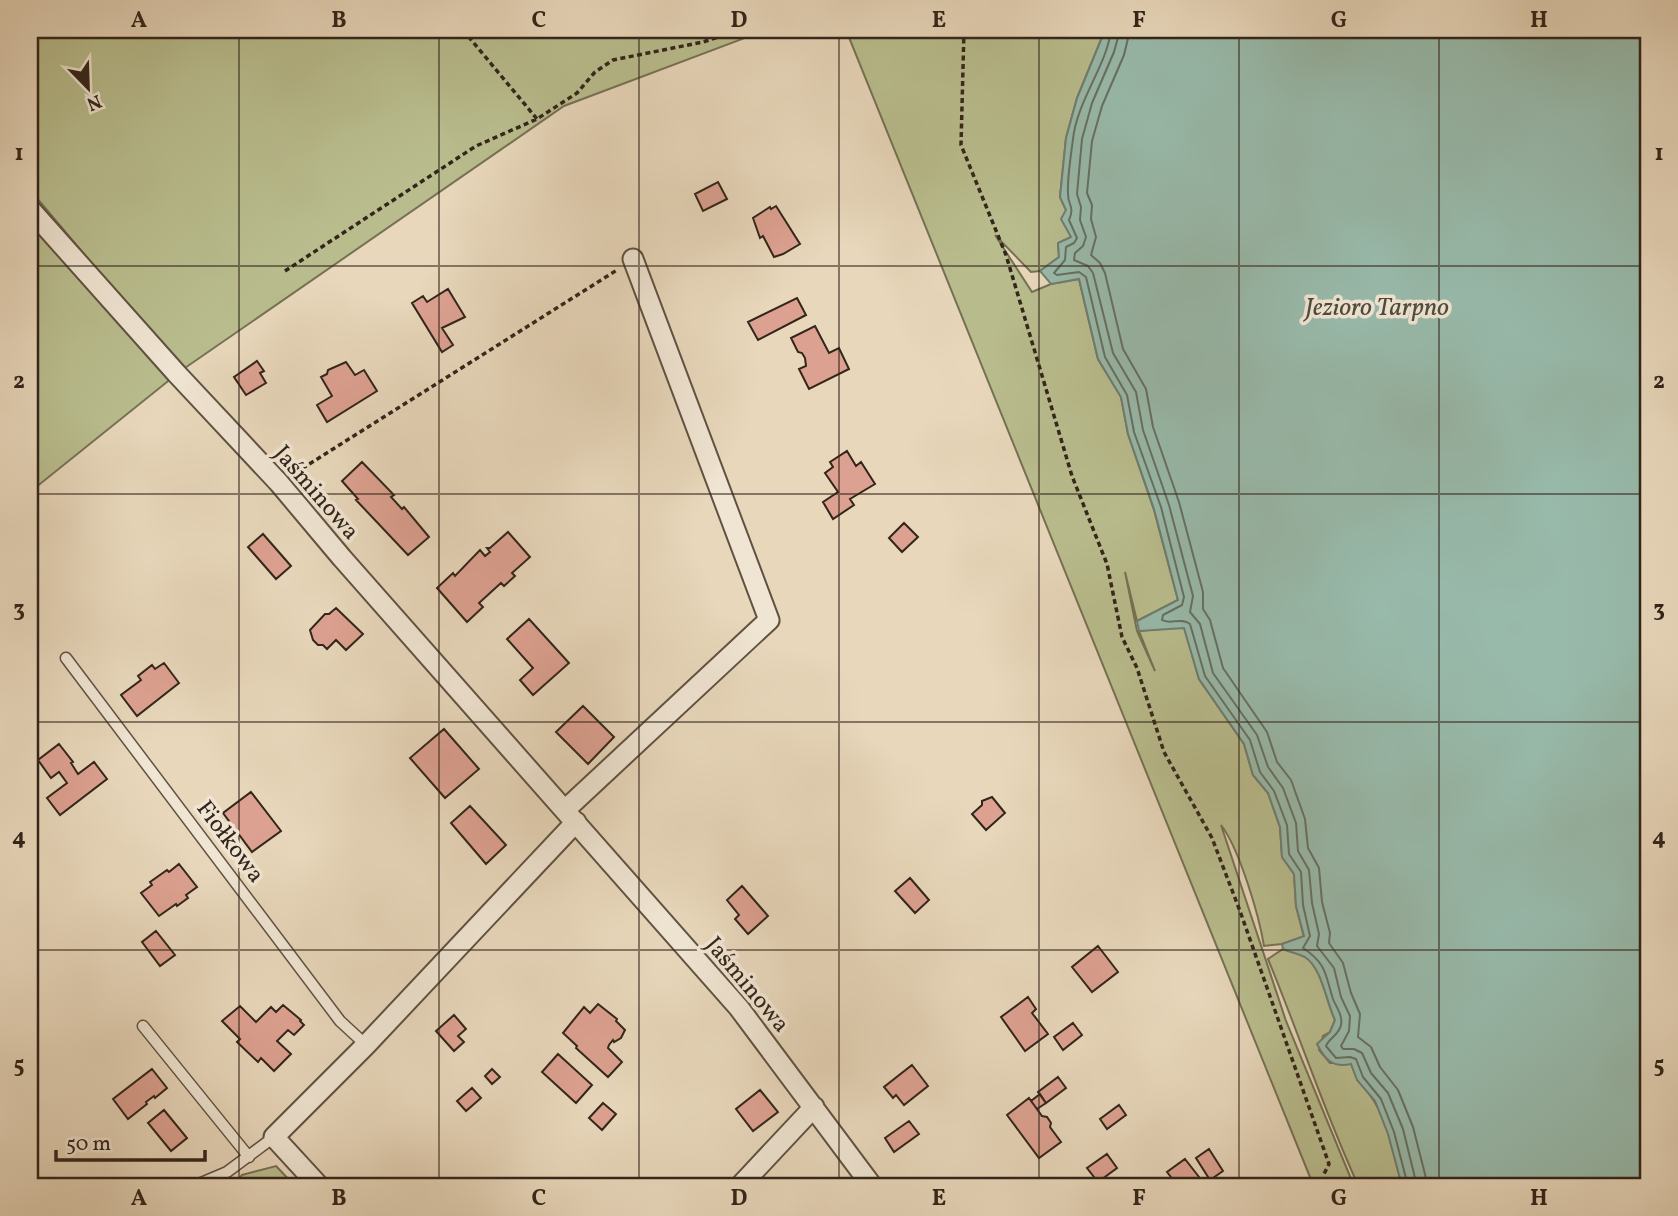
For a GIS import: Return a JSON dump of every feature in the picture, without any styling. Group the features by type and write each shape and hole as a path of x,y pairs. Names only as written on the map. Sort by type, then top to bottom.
{"street":[{"name":"Jaśminowa","path":"30,209 177,374 279,483 739,1008 872,1186"},
{"path":"319,1186 274,1137 366,1045 570,816 769,620 633,259"},
{"path":"740,1186 814,1107"}],"lane":[{"name":"Fiołkowa","path":"66,659 340,1021 366,1045"},
{"path":"142,1026 249,1157"},
{"path":"194,1186 220,1176 274,1137"}],"path":[{"path":"463,30 537,119"},
{"path":"285,271 476,146 537,119 577,93 596,72 613,60 703,42 740,30"},
{"path":"964,30 961,145 1006,255 1072,476 1107,564 1122,637 1137,668 1164,752 1212,838 1240,911 1329,1164 1324,1174 1326,1186"},
{"path":"279,483 633,259"}],"green space":[{"path":"30,30 766,30 564,106 182,370 30,190"},
{"path":"846,30 1105,30 1077,98 1066,138 1060,197 1066,210 1071,237 1058,243 1059,257 1040,271 1031,272 995,235 1032,292 1051,284 1079,279 1098,359 1121,397 1128,434 1154,510 1178,600 1137,621 1125,572 1137,631 1155,671 1139,631 1184,627 1199,679 1244,744 1253,775 1268,793 1280,827 1282,857 1294,874 1296,906 1304,937 1264,946 1258,917 1235,849 1221,825 1286,1021 1354,1186 1298,1186 1310,1177"},
{"path":"30,219 172,378 30,492"},
{"path":"1283,949 1305,957 1316,969 1335,1020 1330,1032 1323,1036 1319,1050 1330,1063 1351,1063 1384,1121 1402,1186 1358,1185 1268,959"},
{"path":"276,1166 295,1186 232,1186 242,1175"}],"water":[{"name":"Jezioro Tarpno","path":"1105,30 1634,30 1648,53 1648,1186 1402,1186 1388,1134 1375,1101 1357,1080 1351,1064 1339,1065 1330,1062 1317,1044 1330,1032 1335,1020 1320,977 1311,962 1283,949 1282,944 1304,936 1296,906 1294,874 1282,857 1280,827 1268,793 1253,775 1244,744 1199,679 1184,628 1139,631 1137,621 1178,600 1154,509 1128,434 1121,397 1098,359 1079,279 1051,284 1040,271 1059,257 1058,243 1071,237 1061,219 1066,210 1060,197 1066,138 1077,98"}],"building":[{"path":"718,182 727,199 703,211 695,194"},
{"path":"776,206 800,244 774,257 763,236 760,238 753,218"},
{"path":"448,289 465,317 442,328 453,345 442,352 412,303 423,296 427,302"},
{"path":"797,298 806,315 758,340 748,322"},
{"path":"815,326 829,353 839,348 849,369 809,389 799,369 806,366 805,358 798,352 791,338"},
{"path":"257,361 264,371 260,373 266,383 246,395 234,377"},
{"path":"346,362 355,375 364,370 377,391 327,422 317,405 332,396 321,377 327,374 328,370"},
{"path":"847,451 856,466 861,462 875,484 850,499 854,505 833,519 823,502 838,492 825,473 833,467 830,462"},
{"path":"362,462 429,537 408,555 356,500 358,499 342,481"},
{"path":"904,523 918,537 902,552 889,538"},
{"path":"508,532 530,557 512,573 515,576 504,586 501,583 479,603 483,607 467,622 437,588 453,573 455,576 480,550 485,556 490,552 487,548"},
{"path":"263,534 291,566 276,579 248,547"},
{"path":"336,608 363,634 346,650 336,640 327,649 318,645 310,630 325,614"},
{"path":"529,619 569,663 533,695 520,680 533,668 507,639"},
{"path":"164,663 179,683 137,716 121,695 141,680 138,676 152,665 155,669"},
{"path":"583,706 614,737 588,764 556,732"},
{"path":"444,729 479,769 445,798 410,758"},
{"path":"59,744 73,762 71,763 78,774 94,762 107,779 60,815 47,798 67,783 59,772 51,778 38,760"},
{"path":"251,792 281,831 252,852 223,813"},
{"path":"992,797 1005,813 986,830 972,814 982,805 982,801"},
{"path":"470,806 506,845 486,864 451,823"},
{"path":"179,864 197,887 186,895 188,898 159,916 141,893 152,885 150,882"},
{"path":"910,878 929,900 915,913 895,891"},
{"path":"742,886 768,916 748,934 735,919 739,915 727,900"},
{"path":"156,931 175,955 160,966 142,942"},
{"path":"1098,946 1118,972 1092,992 1072,967"},
{"path":"1028,997 1036,1009 1032,1013 1048,1034 1025,1051 1001,1017"},
{"path":"598,1004 617,1019 625,1030 621,1038 614,1042 613,1040 609,1045 608,1048 622,1062 608,1077 563,1033 584,1007 590,1013"},
{"path":"283,1005 304,1025 294,1035 288,1030 277,1041 291,1054 274,1071 261,1058 258,1062 237,1042 240,1039 222,1021 240,1006 256,1022 271,1007 276,1012"},
{"path":"454,1015 466,1029 458,1036 464,1042 454,1051 436,1031"},
{"path":"1073,1023 1082,1035 1063,1050 1054,1037"},
{"path":"558,1054 592,1085 576,1103 542,1072"},
{"path":"912,1065 928,1086 904,1105 896,1095 893,1098 884,1087"},
{"path":"152,1069 167,1088 146,1102 147,1104 128,1119 113,1099"},
{"path":"492,1069 500,1077 492,1084 485,1076"},
{"path":"1058,1077 1066,1088 1046,1103 1038,1092"},
{"path":"472,1088 481,1098 466,1111 457,1101"},
{"path":"760,1090 778,1112 753,1131 736,1109"},
{"path":"1040,1094 1046,1103 1037,1109 1031,1101"},
{"path":"1029,1098 1042,1116 1047,1117 1051,1123 1050,1127 1061,1142 1039,1158 1007,1115"},
{"path":"603,1103 616,1114 602,1130 589,1118"},
{"path":"1119,1105 1126,1115 1107,1129 1100,1119"},
{"path":"164,1110 187,1138 171,1151 148,1123"},
{"path":"909,1121 919,1134 894,1152 885,1138"},
{"path":"1209,1149 1223,1171 1210,1180 1196,1158"},
{"path":"1107,1154 1117,1168 1098,1182 1087,1168"},
{"path":"1185,1159 1199,1177 1187,1186 1178,1186 1167,1172"}]}
